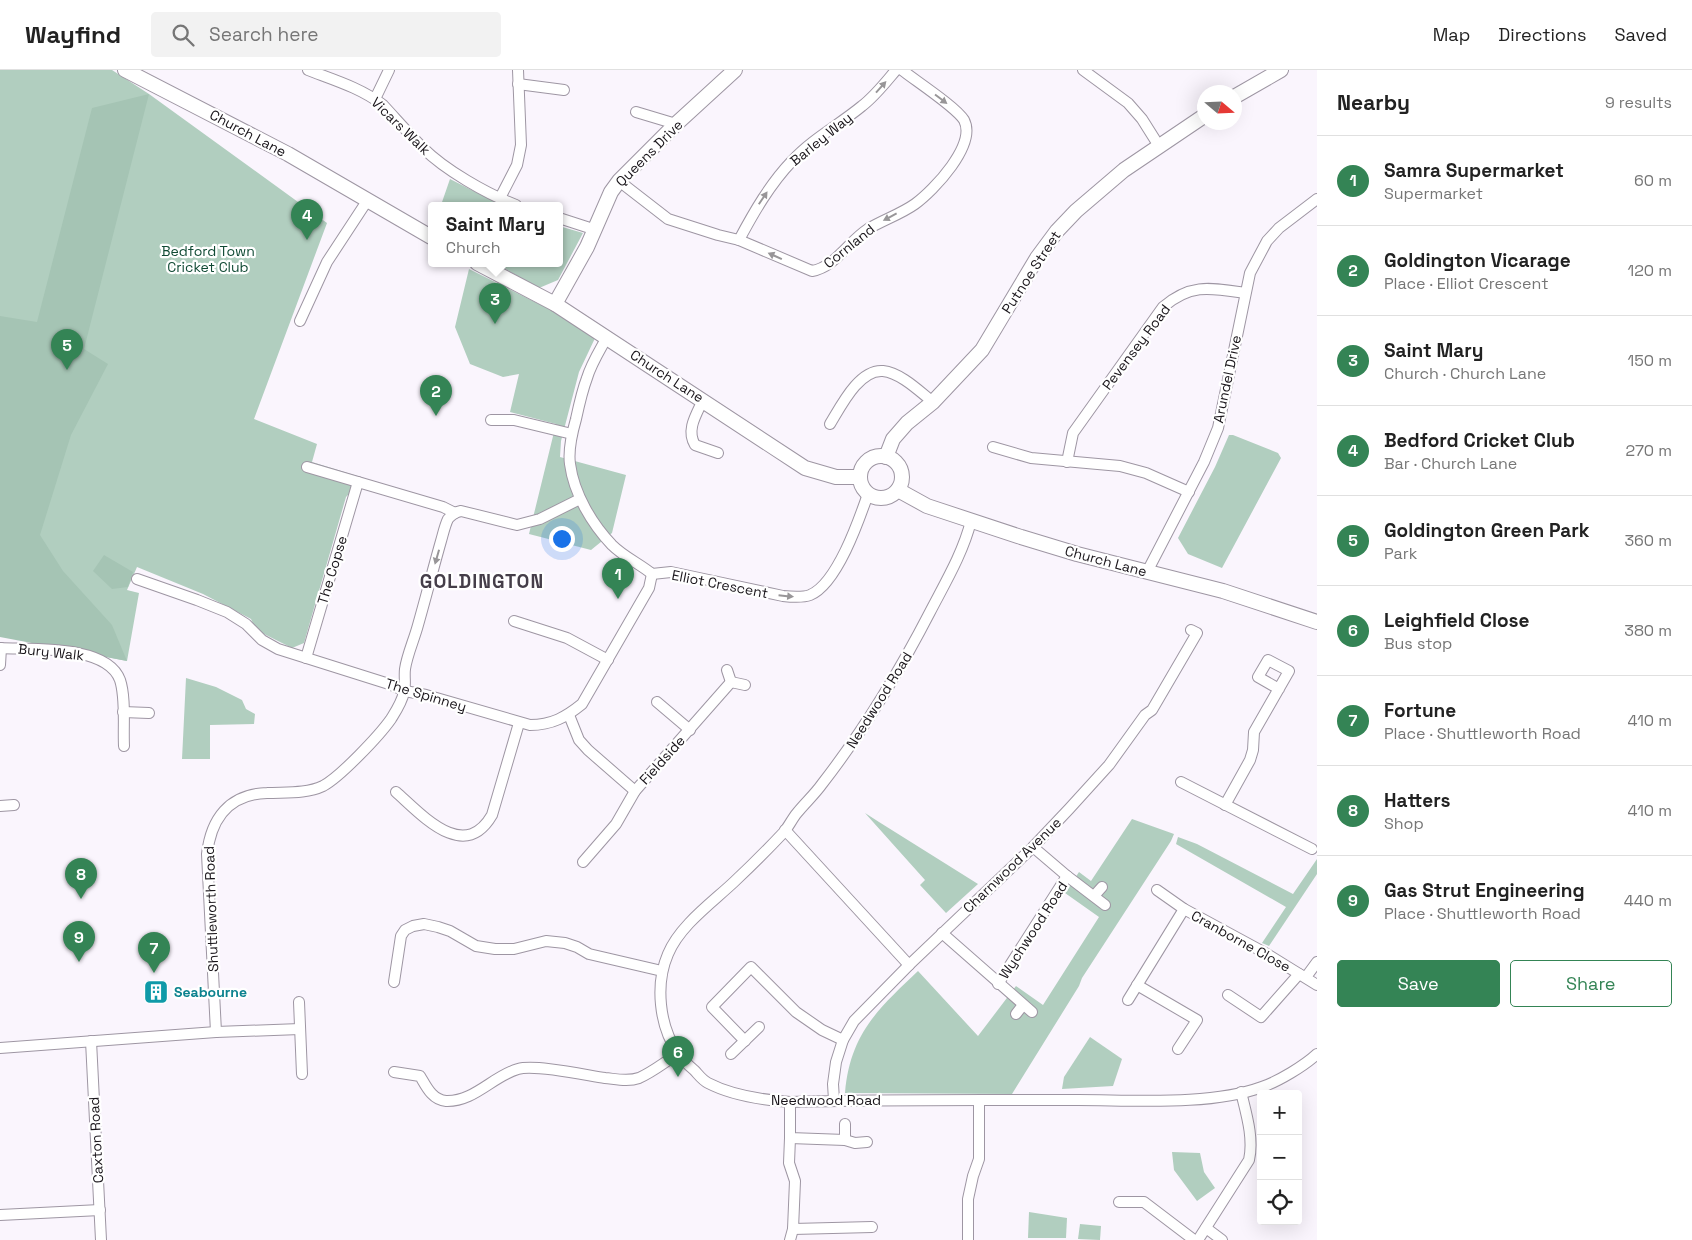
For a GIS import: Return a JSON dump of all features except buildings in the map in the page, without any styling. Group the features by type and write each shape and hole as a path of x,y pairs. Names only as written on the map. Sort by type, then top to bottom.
{"street":[{"name":"Church Lane","path":"125,70 288,154 428,235"},
{"name":"Vicars Walk","path":"308,70 364,92 375,99 383,105 429,154 471,182 509,202"},
{"path":"375,99 389,70"},
{"path":"500,198 520,155 518,70"},
{"name":"Barley Way","path":"739,240 756,208 772,184 793,160 819,138 862,107 879,91 896,70"},
{"name":"Cornland","path":"618,181 668,219 739,240 812,271 822,269 835,260 848,244 867,230 914,205 931,191 958,155 965,141 967,130 964,120 954,109 902,70"},
{"path":"1085,70 1128,103 1142,119 1159,146"},
{"path":"1242,92 1281,70"},
{"name":"Queens Drive","path":"555,304 596,230 610,192 618,181 731,71"},
{"path":"518,84 564,90"},
{"path":"636,112 676,124"},
{"name":"Putnoe Street","path":"886,457 893,439 907,423 933,402 982,350 1037,258 1057,231 1096,192 1197,121"},
{"name":"Arundel Drive","path":"1147,572 1204,462 1218,428 1250,273 1267,241 1279,228 1317,199"},
{"path":"300,321 327,262 367,201"},
{"path":"563,219 596,230"},
{"name":"Church Lane","path":"485,267 555,304 805,468 836,477 860,477"},
{"name":"Pevensey Road","path":"1067,462 1073,433 1163,307 1175,297 1189,290 1214,289 1245,293"},
{"name":"Elliot Crescent","path":"607,337 587,377 572,434 570,463 580,499 594,523 612,545 652,574 671,572 783,596 798,597 810,595 820,589 831,577 838,565 868,494"},
{"path":"830,424 855,386 863,377 874,372 883,371 906,381 933,402"},
{"path":"703,400 691,431 692,439 695,445 718,453"},
{"path":"491,420 514,420 572,434"},
{"path":"993,447 1031,458 1120,466 1146,473 1189,492"},
{"path":"886,457 895,461 900,469 902,480 898,490 891,496 880,498 868,494 862,486 860,477 863,466 874,458 886,457"},
{"path":"307,467 443,507 455,513"},
{"name":"The Copse","path":"306,658 358,482"},
{"name":"Church Lane","path":"898,490 927,506 971,521 1077,554 1222,591 1317,622"},
{"path":"405,691 405,669 448,520 455,513 461,511 517,525 540,520 580,499"},
{"name":"Needwood Road","path":"971,521 967,538 893,681 847,751 785,830 682,932 668,953 662,971 660,994 662,1016 678,1054 705,1082 720,1089 744,1096 790,1102 834,1100 1158,1100 1214,1098 1263,1087 1286,1075 1317,1054"},
{"name":"The Spinney","path":"137,579 227,612 246,624 262,640 278,649 389,684 405,691 519,723 542,725 557,722 582,704 649,588 652,574"},
{"path":"514,621 566,638 608,660"},
{"name":"Charnwood Avenue","path":"834,1100 833,1084 836,1062 843,1040 854,1021 909,965 1033,847 1109,765 1145,715 1152,710 1198,633 1190,630"},
{"path":"0,665 1,648"},
{"name":"Bury Walk","path":"1,648 46,649 81,654 99,660 114,669 120,680 123,697 124,746"},
{"path":"727,670 732,682 745,685"},
{"name":"Fieldside","path":"583,862 616,824 634,790 732,682"},
{"path":"1224,805 1250,760 1254,732 1279,689"},
{"name":"Shuttleworth Road","path":"216,1032 208,854 209,838 214,824 233,803 249,796 265,793 308,791 323,786 334,778 369,744 389,721 399,707 405,691"},
{"name":"Fieldside","path":"657,702 690,730"},
{"path":"123,712 149,713"},
{"name":"Fieldside","path":"568,715 579,740 634,790"},
{"path":"396,792 431,824 444,831 454,835 466,836 478,832 486,826 492,815 519,723"},
{"path":"1181,782 1224,805 1315,847"},
{"path":"0,806 14,805"},
{"path":"785,830 909,965"},
{"name":"Wychwood Road","path":"1033,847 1105,905"},
{"name":"Wychwood Road","path":"998,984 1067,876"},
{"path":"1094,896 1102,886"},
{"name":"Cranborne Close","path":"1157,890 1184,909 1267,954 1317,985"},
{"name":"Cranborne Close","path":"1128,1000 1184,909"},
{"path":"394,982 401,936 405,930 424,924 438,926 476,946 494,949 514,949 546,941 565,943 577,946 589,954 662,971"},
{"name":"Wychwood Road","path":"942,933 1032,1012"},
{"path":"1302,976 1317,962"},
{"path":"745,1041 712,1007 751,966 796,1012 822,1030 843,1040"},
{"name":"Cranborne Close","path":"1228,995 1261,1017 1302,976"},
{"path":"1137,986 1197,1020 1178,1049"},
{"path":"299,1002 302,1074"},
{"path":"1016,1014 1023,1005"},
{"path":"731,1054 759,1027"},
{"path":"0,1048 216,1032 300,1029"},
{"name":"Caxton Road","path":"91,1040 102,1240"},
{"path":"394,1072 420,1076 435,1098 445,1101 465,1098 518,1069 534,1068 624,1080 638,1078 678,1054"},
{"path":"1198,1240 1249,1160 1251,1150 1241,1092"},
{"path":"968,1240 968,1199 979,1159 979,1100"},
{"path":"790,1102 789,1163 795,1181 793,1229 790,1240"},
{"path":"845,1124 845,1140"},
{"path":"790,1138 867,1142"},
{"path":"1119,1202 1144,1202 1194,1240"},
{"path":"0,1215 100,1210"},
{"path":"793,1229 872,1227"},
{"path":"1206,1228 1222,1240"}],"green space":[{"name":"Bedford Town Cricket Club","path":"0,70 112,70 149,94 327,223 254,419 317,444 312,462 364,478 346,497 304,643 292,648 256,630 251,619 203,594 137,567 127,590 139,593 127,661 0,636"},
{"path":"149,94 84,349 108,364 71,435 40,535 63,571 112,625 127,661 0,637 0,316 37,322 92,108"},
{"path":"450,179 495,202 442,202"},
{"path":"563,227 583,233 558,280 539,288 502,267 563,267"},
{"path":"469,269 561,315 596,336 579,372 561,441 560,457 626,475 612,533 591,550 529,534 556,424 510,412 519,374 503,377 470,364 455,327"},
{"path":"1229,435 1278,453 1281,458 1222,568 1188,554 1178,538 1215,467"},
{"path":"104,555 133,572 128,587 112,589 93,571"},
{"path":"186,678 216,687 242,700 246,709 255,714 254,724 210,725 210,759 182,759"},
{"path":"865,813 978,884 946,913 920,885 925,880"},
{"path":"1132,819 1174,834 1082,978 1079,986 1012,1094 845,1093 853,1054 868,1024 890,998 918,971 978,1036 1016,986 1043,1005 1099,917 1065,893 1079,872 1091,881"},
{"path":"1178,837 1197,844 1293,894 1317,859 1317,874 1269,946 1262,943 1286,907 1176,844"},
{"path":"1090,1037 1122,1059 1113,1086 1062,1089 1064,1077"},
{"path":"1172,1152 1200,1153 1204,1172 1215,1188 1197,1201 1174,1170"},
{"path":"1029,1212 1067,1218 1066,1238 1028,1238"},
{"path":"1080,1224 1101,1226 1100,1240 1078,1239"}],"place":[{"name":"Bedford Cricket Club","path":"307,240"},
{"name":"Saint Mary","path":"495,324"},
{"name":"Goldington Green Park","path":"67,370"},
{"name":"Goldington Vicarage","path":"436,416"},
{"name":"Samra Supermarket","path":"618,599"},
{"name":"Hatters","path":"81,899"},
{"name":"Gas Strut Engineering","path":"79,962"},
{"name":"Fortune","path":"154,973"},
{"name":"Seabourne","path":"156,992"},
{"name":"Leighfield Close","path":"678,1077"}],"district":[{"name":"GOLDINGTON","path":"482,581"}]}
